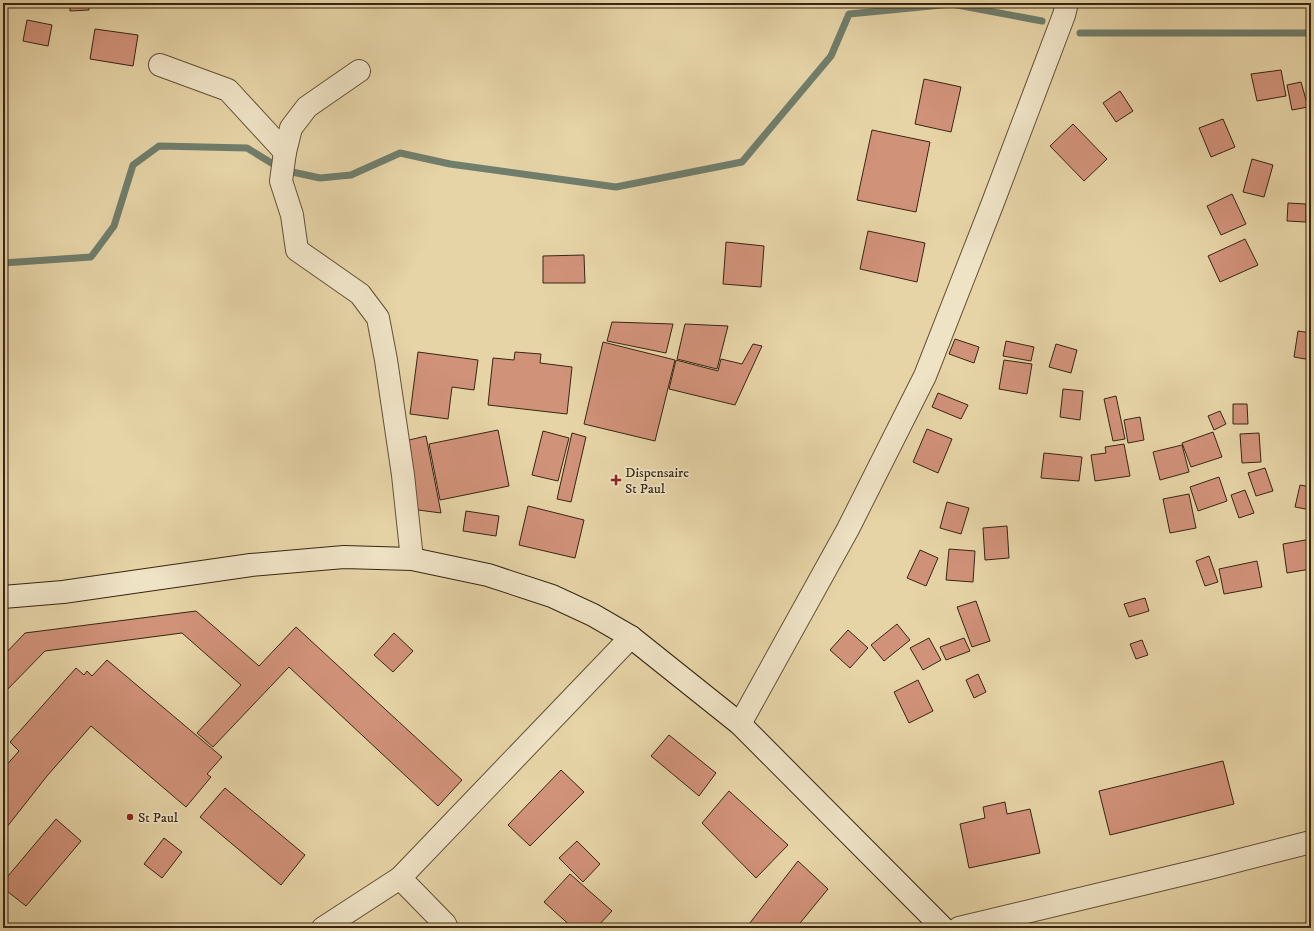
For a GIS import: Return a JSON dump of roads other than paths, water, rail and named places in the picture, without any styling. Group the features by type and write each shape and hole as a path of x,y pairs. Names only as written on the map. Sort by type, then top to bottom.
{"street":[{"path":"740,724 848,529 925,376 995,198 1064,16 1067,3"},
{"path":"160,65 228,90 285,152"},
{"path":"359,71 307,107 291,128 285,152 281,181 292,215 297,250 360,294 378,318 386,360 403,475 412,559"},
{"path":"3,597 63,592 251,565 344,557 412,559 488,575 552,596 593,615 631,637 740,724 943,928"},
{"path":"323,928 400,878 631,637"},
{"path":"959,928 1311,842"},
{"path":"400,878 445,924 447,928"}],"waterway":[{"path":"3,263 91,257 114,226 133,165 159,146 247,148 283,170 320,178 351,175 400,153 450,164 616,187 742,162 831,56 849,14 952,4 1042,21"},
{"path":"1080,33 1311,33"}],"place":[{"name":"Dispensaire St Paul","path":"616,480"},
{"name":"St Paul","path":"130,817"}]}
